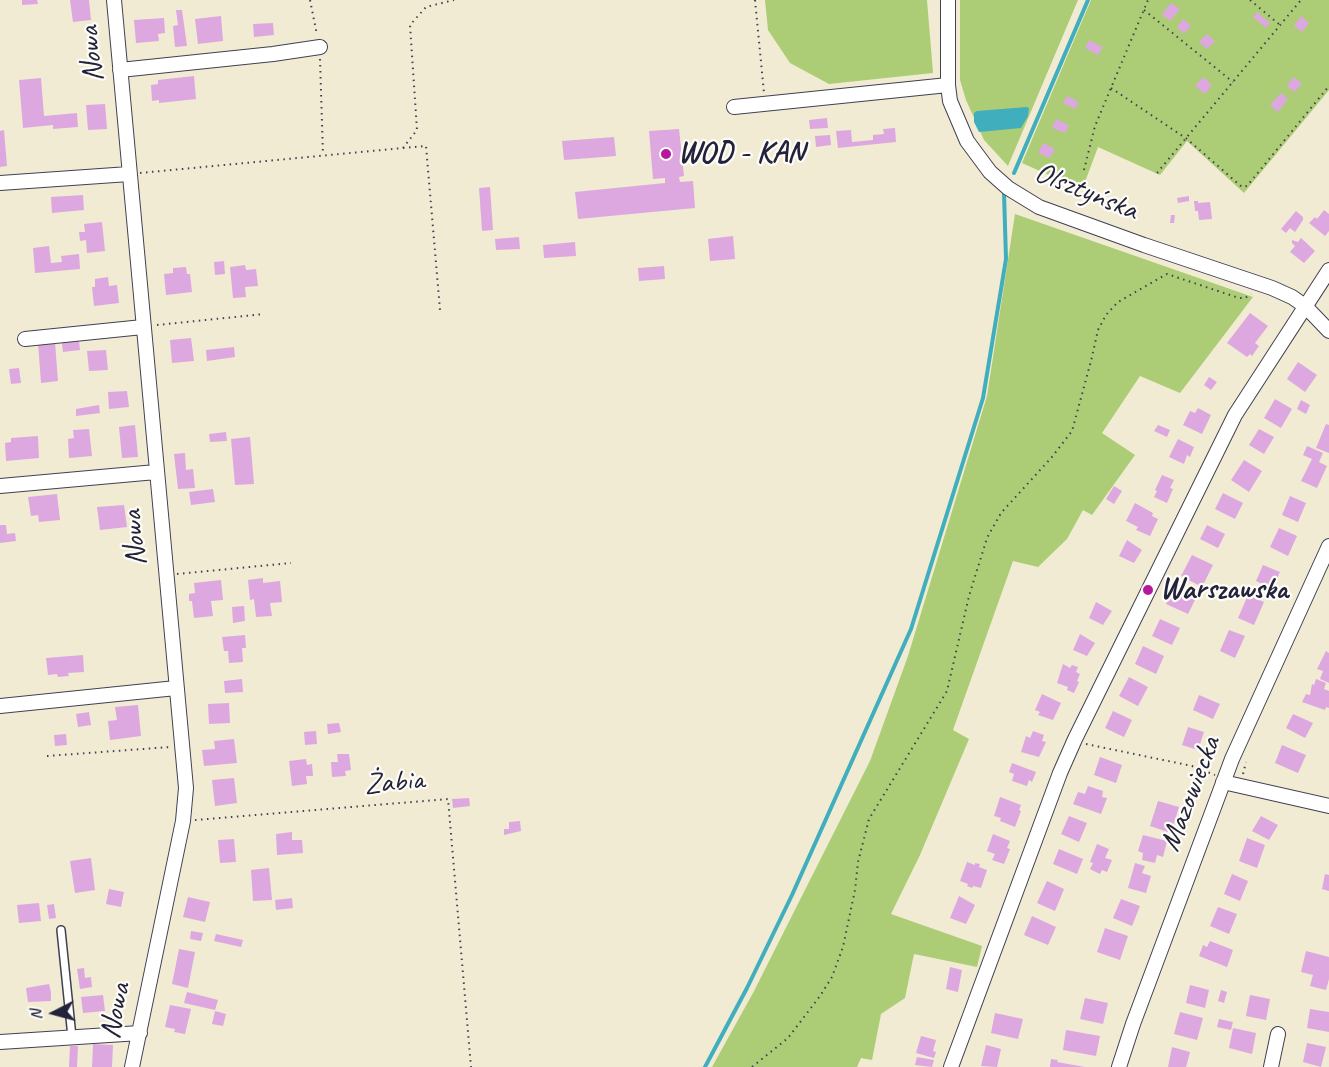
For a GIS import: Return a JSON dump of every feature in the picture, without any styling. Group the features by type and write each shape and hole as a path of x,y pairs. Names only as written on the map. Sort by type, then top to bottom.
{"street":[{"name":"Nowa","path":"114,0 186,788 183,821 132,1067"},
{"name":"Olsztyńska","path":"948,0 948,85 954,110 966,141 990,172 1024,200 1292,297 1305,306 1329,331"},
{"path":"120,70 273,54 320,46"},
{"path":"734,107 948,85"},
{"path":"0,183 129,174"},
{"path":"951,1067 1060,773 1075,739 1231,424 1329,270"},
{"path":"25,339 143,327"},
{"path":"0,486 156,472"},
{"name":"Mazowiecka","path":"1119,1067 1223,782 1329,546"},
{"path":"0,706 176,688"},
{"path":"1223,782 1329,806"},
{"path":"0,1042 140,1033"},
{"path":"1271,1067 1278,1034"}],"lane":[{"path":"61,930 72,1037"}],"path":[{"path":"310,0 320,46 323,156"},
{"path":"403,148 417,130 410,26 426,7 454,0"},
{"path":"755,0 765,104"},
{"path":"1084,170 1095,126 1148,0"},
{"path":"1250,0 1280,25"},
{"path":"1157,173 1301,0"},
{"path":"1144,10 1233,82"},
{"path":"1111,88 1186,139 1242,187 1247,186 1329,86"},
{"path":"129,174 426,147 440,310"},
{"path":"752,1067 788,1038 832,977 843,947 862,842 869,819 947,691 969,596 987,538 1001,513 1052,457 1072,431 1098,330 1107,315 1118,303 1167,274 1239,298 1257,293"},
{"path":"143,327 264,314"},
{"path":"165,576 291,563"},
{"path":"1075,739 1099,748 1192,766 1218,776 1223,782"},
{"path":"47,756 183,746"},
{"name":"Żabia","path":"183,821 448,799 471,1067"}],"green space":[{"path":"765,0 927,0 933,73 829,84 790,63 768,30"},
{"path":"960,0 1078,0 1008,166 984,140 966,100 960,80"},
{"path":"1091,0 1329,0 1329,90 1244,193 1187,141 1160,175 1098,147 1082,190 1022,163"},
{"path":"1015,214 1253,297 1180,393 1140,376 1102,433 1135,455 1092,515 1083,510 1067,539 1038,567 1013,561 953,730 969,739 920,855 891,914 982,946 977,967 914,954 905,998 881,1014 872,1060 861,1058 857,1067 712,1067 753,993 870,761 908,656 987,396"}],"water":[{"path":"1029,108 1028,116 1021,128 979,132 974,122 974,113 977,111"}],"building":[{"path":"22,0 37,0 38,4 22,5"},
{"path":"70,0 89,0 91,20 73,22"},
{"path":"1171,3 1180,9 1170,21 1162,14"},
{"path":"176,10 182,10 187,46 175,47 173,26 178,25"},
{"path":"1257,12 1270,23 1266,28 1253,17"},
{"path":"221,16 223,41 198,44 195,19"},
{"path":"1301,16 1309,23 1302,32 1294,26"},
{"path":"164,18 165,33 158,34 159,41 136,43 134,20"},
{"path":"1183,19 1191,25 1184,34 1177,27"},
{"path":"273,23 274,35 254,37 253,24"},
{"path":"1207,34 1215,41 1207,49 1199,42"},
{"path":"1089,40 1103,47 1098,55 1085,48"},
{"path":"194,76 196,99 159,103 159,100 152,101 151,85 158,84 158,80"},
{"path":"1203,77 1212,85 1205,94 1195,86"},
{"path":"1293,77 1302,83 1295,92 1287,86"},
{"path":"41,78 44,116 77,113 78,127 53,129 53,125 23,128 19,80"},
{"path":"1281,93 1288,99 1278,112 1270,105"},
{"path":"1067,96 1079,102 1075,109 1063,103"},
{"path":"105,104 107,129 88,130 86,105"},
{"path":"827,118 828,128 810,129 809,120"},
{"path":"1056,119 1069,125 1065,133 1052,128"},
{"path":"895,128 896,142 838,148 836,131 851,130 852,142 873,140 873,135 884,134 883,129"},
{"path":"679,129 684,176 679,177 680,182 693,181 695,208 578,219 575,192 665,183 665,178 653,179 649,131"},
{"path":"4,130 7,166 0,167 0,131"},
{"path":"830,135 831,145 816,147 815,136"},
{"path":"614,137 616,156 564,160 562,141"},
{"path":"1043,143 1055,149 1050,158 1038,153"},
{"path":"490,187 493,230 482,231 479,188"},
{"path":"83,195 84,210 52,213 51,197"},
{"path":"1189,196 1189,201 1178,203 1177,198"},
{"path":"1194,201 1210,202 1212,219 1199,220"},
{"path":"1324,210 1329,214 1329,231 1325,236 1309,223 1315,217 1317,219"},
{"path":"1296,211 1303,217 1303,220 1295,232 1290,228 1286,233 1281,229"},
{"path":"1171,215 1175,215 1174,223 1170,223"},
{"path":"102,222 105,251 87,253 86,240 80,241 79,232 85,232 84,224"},
{"path":"733,236 735,259 710,261 708,239"},
{"path":"519,237 520,249 496,250 495,239"},
{"path":"1301,238 1315,251 1304,263 1290,252 1295,246 1292,240 1298,242"},
{"path":"575,242 576,256 544,258 543,245"},
{"path":"49,246 51,263 62,262 61,256 79,254 80,269 35,273 33,248"},
{"path":"224,261 225,274 215,275 214,262"},
{"path":"245,265 246,270 256,269 258,286 245,287 246,297 233,298 230,267"},
{"path":"664,266 665,279 639,281 638,268"},
{"path":"186,267 187,274 190,274 192,292 166,295 164,274 173,273 173,268"},
{"path":"108,277 109,286 117,285 119,303 94,306 92,287 95,287 95,279"},
{"path":"1250,313 1268,326 1255,343 1259,346 1252,356 1250,354 1247,357 1227,343"},
{"path":"191,338 194,361 172,363 170,340"},
{"path":"79,341 80,350 63,352 62,343"},
{"path":"55,342 58,381 41,383 38,343"},
{"path":"234,347 235,357 207,361 206,350"},
{"path":"106,350 108,370 89,371 87,351"},
{"path":"1298,362 1317,375 1305,392 1287,379"},
{"path":"19,368 21,383 11,384 9,369"},
{"path":"1209,377 1217,382 1211,390 1204,385"},
{"path":"127,391 129,407 109,409 108,392"},
{"path":"1275,399 1292,409 1281,428 1264,418"},
{"path":"1301,400 1310,405 1306,414 1297,409"},
{"path":"99,405 100,413 76,416 76,409"},
{"path":"1198,408 1211,415 1202,434 1183,425 1190,411 1195,413"},
{"path":"1326,424 1329,425 1329,453 1316,448"},
{"path":"135,425 138,457 122,458 119,427"},
{"path":"1158,425 1170,430 1167,437 1154,431"},
{"path":"89,429 92,456 69,458 68,439 74,438 73,430"},
{"path":"1259,429 1274,437 1264,454 1249,445"},
{"path":"226,432 227,441 210,442 209,434"},
{"path":"38,436 39,458 6,461 5,443 11,442 11,438"},
{"path":"250,437 254,484 235,485 231,439"},
{"path":"1178,439 1194,447 1190,457 1187,455 1184,464 1169,457"},
{"path":"1307,446 1323,453 1319,462 1327,466 1317,488 1301,481 1312,459 1303,455"},
{"path":"185,453 186,470 193,469 195,488 178,489 174,454"},
{"path":"1244,460 1262,471 1249,492 1231,480"},
{"path":"1162,475 1174,480 1167,503 1154,497"},
{"path":"1114,486 1122,491 1114,504 1106,499"},
{"path":"213,489 215,502 191,505 189,492"},
{"path":"1223,493 1243,503 1235,519 1215,509"},
{"path":"57,494 60,520 39,522 38,515 31,516 28,497"},
{"path":"1290,496 1306,503 1298,522 1282,515"},
{"path":"1135,503 1153,513 1152,516 1158,519 1150,536 1136,530 1138,527 1126,521"},
{"path":"124,505 127,527 100,530 97,507"},
{"path":"0,525 6,525 7,534 15,533 16,541 0,543"},
{"path":"1207,525 1225,534 1218,548 1200,539"},
{"path":"1279,528 1297,536 1288,556 1270,547"},
{"path":"1127,540 1142,550 1134,563 1119,556"},
{"path":"1192,555 1213,565 1202,587 1181,576"},
{"path":"1263,565 1280,572 1272,589 1256,581"},
{"path":"263,578 263,583 280,581 282,602 270,603 272,616 256,617 254,599 250,600 248,580"},
{"path":"221,580 223,600 211,601 213,616 194,618 189,594 195,593 194,583"},
{"path":"1175,587 1196,598 1188,614 1166,604"},
{"path":"1248,595 1264,602 1254,625 1238,618"},
{"path":"1096,602 1112,611 1103,625 1089,618"},
{"path":"244,606 245,621 233,623 232,607"},
{"path":"1160,619 1180,628 1172,645 1152,636"},
{"path":"1229,630 1245,636 1235,658 1220,651"},
{"path":"1080,634 1095,643 1087,656 1073,650"},
{"path":"245,635 246,648 242,648 243,662 229,663 228,651 224,651 222,637"},
{"path":"1143,646 1164,656 1156,674 1135,664"},
{"path":"1326,651 1329,653 1329,683 1320,679 1323,671 1317,669"},
{"path":"83,655 84,672 68,673 69,676 58,677 57,674 48,675 46,658"},
{"path":"1063,664 1070,668 1072,665 1078,667 1076,672 1080,674 1077,681 1079,682 1074,693 1067,690 1068,687 1057,683"},
{"path":"1129,677 1148,687 1138,706 1119,696"},
{"path":"242,679 243,692 225,693 224,681"},
{"path":"1316,679 1326,683 1324,689 1329,691 1329,708 1326,707 1325,710 1302,702 1306,694 1310,695 1312,684 1314,685"},
{"path":"1042,694 1061,703 1053,720 1038,715 1040,712 1035,710"},
{"path":"1199,695 1220,704 1213,719 1193,710"},
{"path":"229,703 230,723 209,724 208,704"},
{"path":"138,705 141,736 110,740 108,721 117,720 115,707"},
{"path":"1113,711 1132,720 1124,737 1105,728"},
{"path":"89,712 91,725 78,727 76,714"},
{"path":"1293,714 1313,723 1305,738 1286,728"},
{"path":"339,723 341,732 328,734 327,724"},
{"path":"1188,727 1204,732 1198,750 1182,745"},
{"path":"316,731 317,744 305,745 304,732"},
{"path":"1033,731 1044,735 1042,741 1046,742 1039,757 1021,752 1026,736 1030,738"},
{"path":"66,734 67,745 55,746 54,735"},
{"path":"234,739 237,763 204,766 202,750 215,749 214,741"},
{"path":"1282,745 1306,755 1298,773 1275,763"},
{"path":"337,754 349,754 351,770 345,771 346,776 332,777 331,762 338,762"},
{"path":"1100,757 1122,765 1116,783 1094,775"},
{"path":"306,759 307,765 312,764 313,776 306,776 307,784 292,786 289,761"},
{"path":"1012,763 1036,772 1032,782 1029,780 1027,786 1012,781 1014,774 1009,772"},
{"path":"234,778 237,803 215,806 212,780"},
{"path":"1088,786 1103,791 1102,797 1107,798 1101,814 1073,804 1078,792 1085,794"},
{"path":"1000,797 1021,805 1015,827 994,816"},
{"path":"469,798 470,806 453,808 452,799"},
{"path":"1158,801 1179,807 1171,833 1150,826"},
{"path":"1069,816 1087,823 1079,842 1061,834"},
{"path":"1261,816 1278,825 1269,840 1252,831"},
{"path":"520,821 521,831 504,835 504,829 509,829 509,822"},
{"path":"292,832 292,840 302,840 303,853 277,855 276,834"},
{"path":"993,834 1010,841 1007,848 1010,849 1004,864 992,860 995,854 987,851"},
{"path":"1143,835 1167,841 1163,857 1157,855 1155,863 1142,860 1143,853 1138,851"},
{"path":"1247,838 1265,845 1257,868 1239,861"},
{"path":"234,839 236,862 220,863 218,840"},
{"path":"1097,844 1109,849 1105,858 1112,860 1107,872 1102,870 1100,874 1090,869 1093,863 1090,862"},
{"path":"1059,849 1083,859 1077,874 1053,864"},
{"path":"91,858 95,890 75,893 70,861"},
{"path":"967,862 980,864 979,867 987,870 981,888 973,886 972,888 960,881"},
{"path":"1135,863 1145,866 1142,873 1151,876 1146,893 1128,888"},
{"path":"269,868 272,900 253,901 251,870"},
{"path":"1232,874 1248,881 1240,901 1224,894"},
{"path":"1325,874 1329,875 1329,891 1322,889"},
{"path":"1047,881 1064,889 1055,911 1037,903"},
{"path":"109,889 124,892 121,907 106,904"},
{"path":"959,896 975,905 966,924 950,918"},
{"path":"188,897 210,902 205,922 183,917"},
{"path":"292,898 293,908 276,910 275,900"},
{"path":"1121,899 1140,906 1132,926 1113,918"},
{"path":"39,903 41,921 19,923 17,905"},
{"path":"54,904 56,918 49,919 47,905"},
{"path":"1218,907 1237,914 1229,934 1210,926"},
{"path":"1032,916 1056,927 1048,945 1024,935"},
{"path":"1105,928 1128,936 1120,960 1097,952"},
{"path":"191,931 203,933 201,941 190,939"},
{"path":"216,934 243,940 241,947 214,941"},
{"path":"1210,941 1233,950 1227,967 1199,956 1203,945 1207,947"},
{"path":"179,949 195,952 188,988 172,984"},
{"path":"1306,951 1329,957 1329,979 1326,990 1310,986 1313,975 1301,972"},
{"path":"950,967 962,970 958,992 946,989"},
{"path":"84,968 85,978 91,977 92,987 80,989 77,969"},
{"path":"49,984 51,1001 28,1002 26,988"},
{"path":"1190,985 1209,990 1205,1008 1186,1003"},
{"path":"1221,990 1227,992 1224,1003 1218,1001"},
{"path":"187,992 218,1000 215,1010 184,1003"},
{"path":"103,995 105,1011 83,1013 81,997"},
{"path":"1250,995 1270,999 1266,1020 1246,1016"},
{"path":"1085,998 1108,1003 1103,1024 1080,1019"},
{"path":"170,1005 191,1009 185,1034 165,1027"},
{"path":"1310,1009 1329,1012 1329,1032 1307,1028"},
{"path":"215,1011 226,1014 223,1026 212,1024"},
{"path":"1180,1012 1203,1018 1197,1040 1174,1034"},
{"path":"995,1013 1023,1019 1018,1039 991,1033"},
{"path":"1219,1019 1233,1022 1231,1030 1217,1027"},
{"path":"1233,1028 1256,1033 1252,1054 1229,1048"},
{"path":"1066,1030 1100,1036 1096,1056 1063,1050"},
{"path":"921,1036 936,1040 934,1058 916,1053"},
{"path":"1307,1043 1326,1047 1321,1067 1303,1062"},
{"path":"93,1044 113,1045 112,1067 92,1067"},
{"path":"986,1045 1001,1049 997,1067 981,1066"},
{"path":"70,1046 78,1046 77,1067 69,1067"},
{"path":"1172,1047 1190,1052 1186,1067 1168,1067"},
{"path":"917,1057 934,1060 932,1067 915,1065"},
{"path":"1051,1059 1058,1060 1057,1062 1085,1067 1050,1067"}],"waterway":[{"path":"1014,173 1088,0"},
{"path":"705,1067 747,988 792,895 911,629 983,398 1006,259 1004,193"}],"place":[{"name":"WOD - KAN","path":"666,154"},
{"name":"Warszawska","path":"1148,590"}]}
